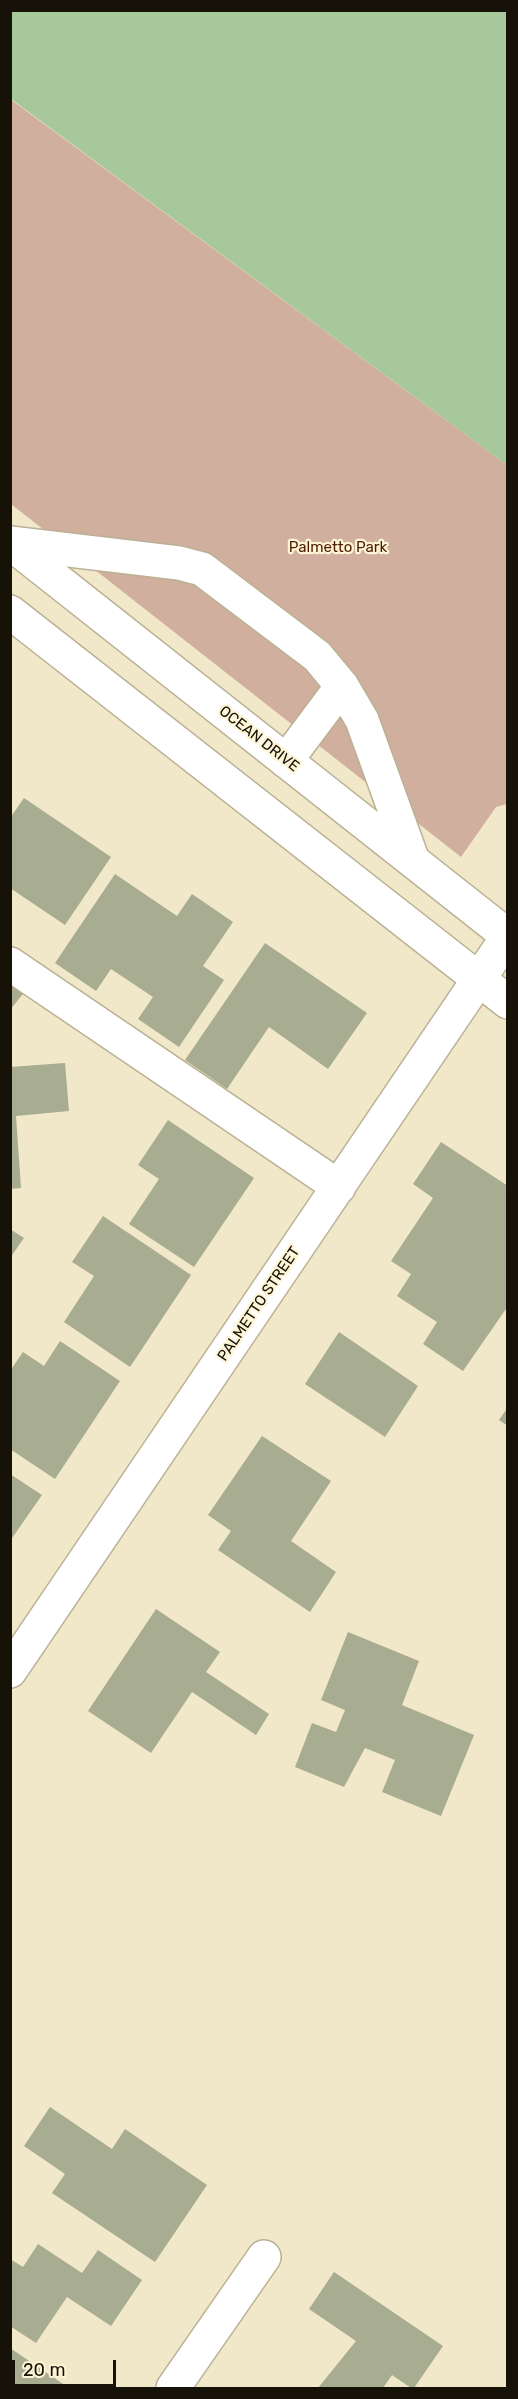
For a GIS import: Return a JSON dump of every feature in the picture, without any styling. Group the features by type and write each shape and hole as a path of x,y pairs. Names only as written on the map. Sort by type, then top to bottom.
{"street":[{"path":"10,543 179,563 202,569 318,656 342,686 362,720 413,861"},
{"name":"OCEAN DRIVE","path":"10,543 507,936"},
{"path":"10,612 507,1002"},
{"path":"286,761 342,686"},
{"path":"223,778 255,737"},
{"name":"PALMETTO STREET","path":"10,1671 507,936"},
{"path":"10,964 339,1186"},
{"path":"173,2388 264,2257"}],"green space":[{"name":"Palmetto Park","path":"10,99 507,465 507,804 496,807 461,857 11,504"}],"shaded area":[{"path":"11,10 507,11 507,465 11,99"}],"building":[{"path":"24,798 111,857 65,925 10,888 10,818"},
{"path":"115,874 177,916 192,894 233,922 203,966 224,980 179,1047 138,1019 153,997 111,969 96,991 55,963"},
{"path":"265,943 367,1013 328,1069 269,1027 227,1089 185,1060"},
{"path":"10,979 26,990 10,1010"},
{"path":"65,1063 69,1111 16,1116 21,1188 10,1189 10,1067"},
{"path":"168,1120 254,1178 194,1267 129,1224 159,1179 138,1165"},
{"path":"441,1142 508,1186 508,1306 463,1371 423,1344 437,1322 397,1296 411,1274 391,1261 433,1198 413,1184"},
{"path":"103,1216 191,1275 130,1367 64,1322 94,1276 72,1262"},
{"path":"10,1229 24,1238 10,1258"},
{"path":"339,1332 418,1386 385,1437 305,1384"},
{"path":"60,1341 120,1381 55,1479 10,1449 10,1371 23,1352 44,1366"},
{"path":"508,1407 508,1426 499,1420"},
{"path":"262,1436 331,1481 291,1541 336,1572 310,1612 218,1550 231,1531 208,1515"},
{"path":"10,1474 42,1495 10,1541"},
{"path":"156,1609 220,1652 206,1672 269,1714 256,1735 192,1692 151,1753 88,1711"},
{"path":"348,1632 419,1661 402,1705 474,1735 441,1816 382,1792 395,1760 365,1748 344,1787 295,1767 312,1723 336,1732 345,1710 321,1700"},
{"path":"50,2107 112,2149 125,2129 207,2185 155,2262 52,2193 65,2174 24,2146"},
{"path":"38,2244 82,2273 98,2250 142,2280 111,2326 67,2297 36,2343 10,2326 10,2259 23,2267"},
{"path":"334,2272 443,2346 414,2388 392,2375 383,2388 318,2388 356,2341 309,2309"},
{"path":"10,2348 69,2388 10,2388"}]}
